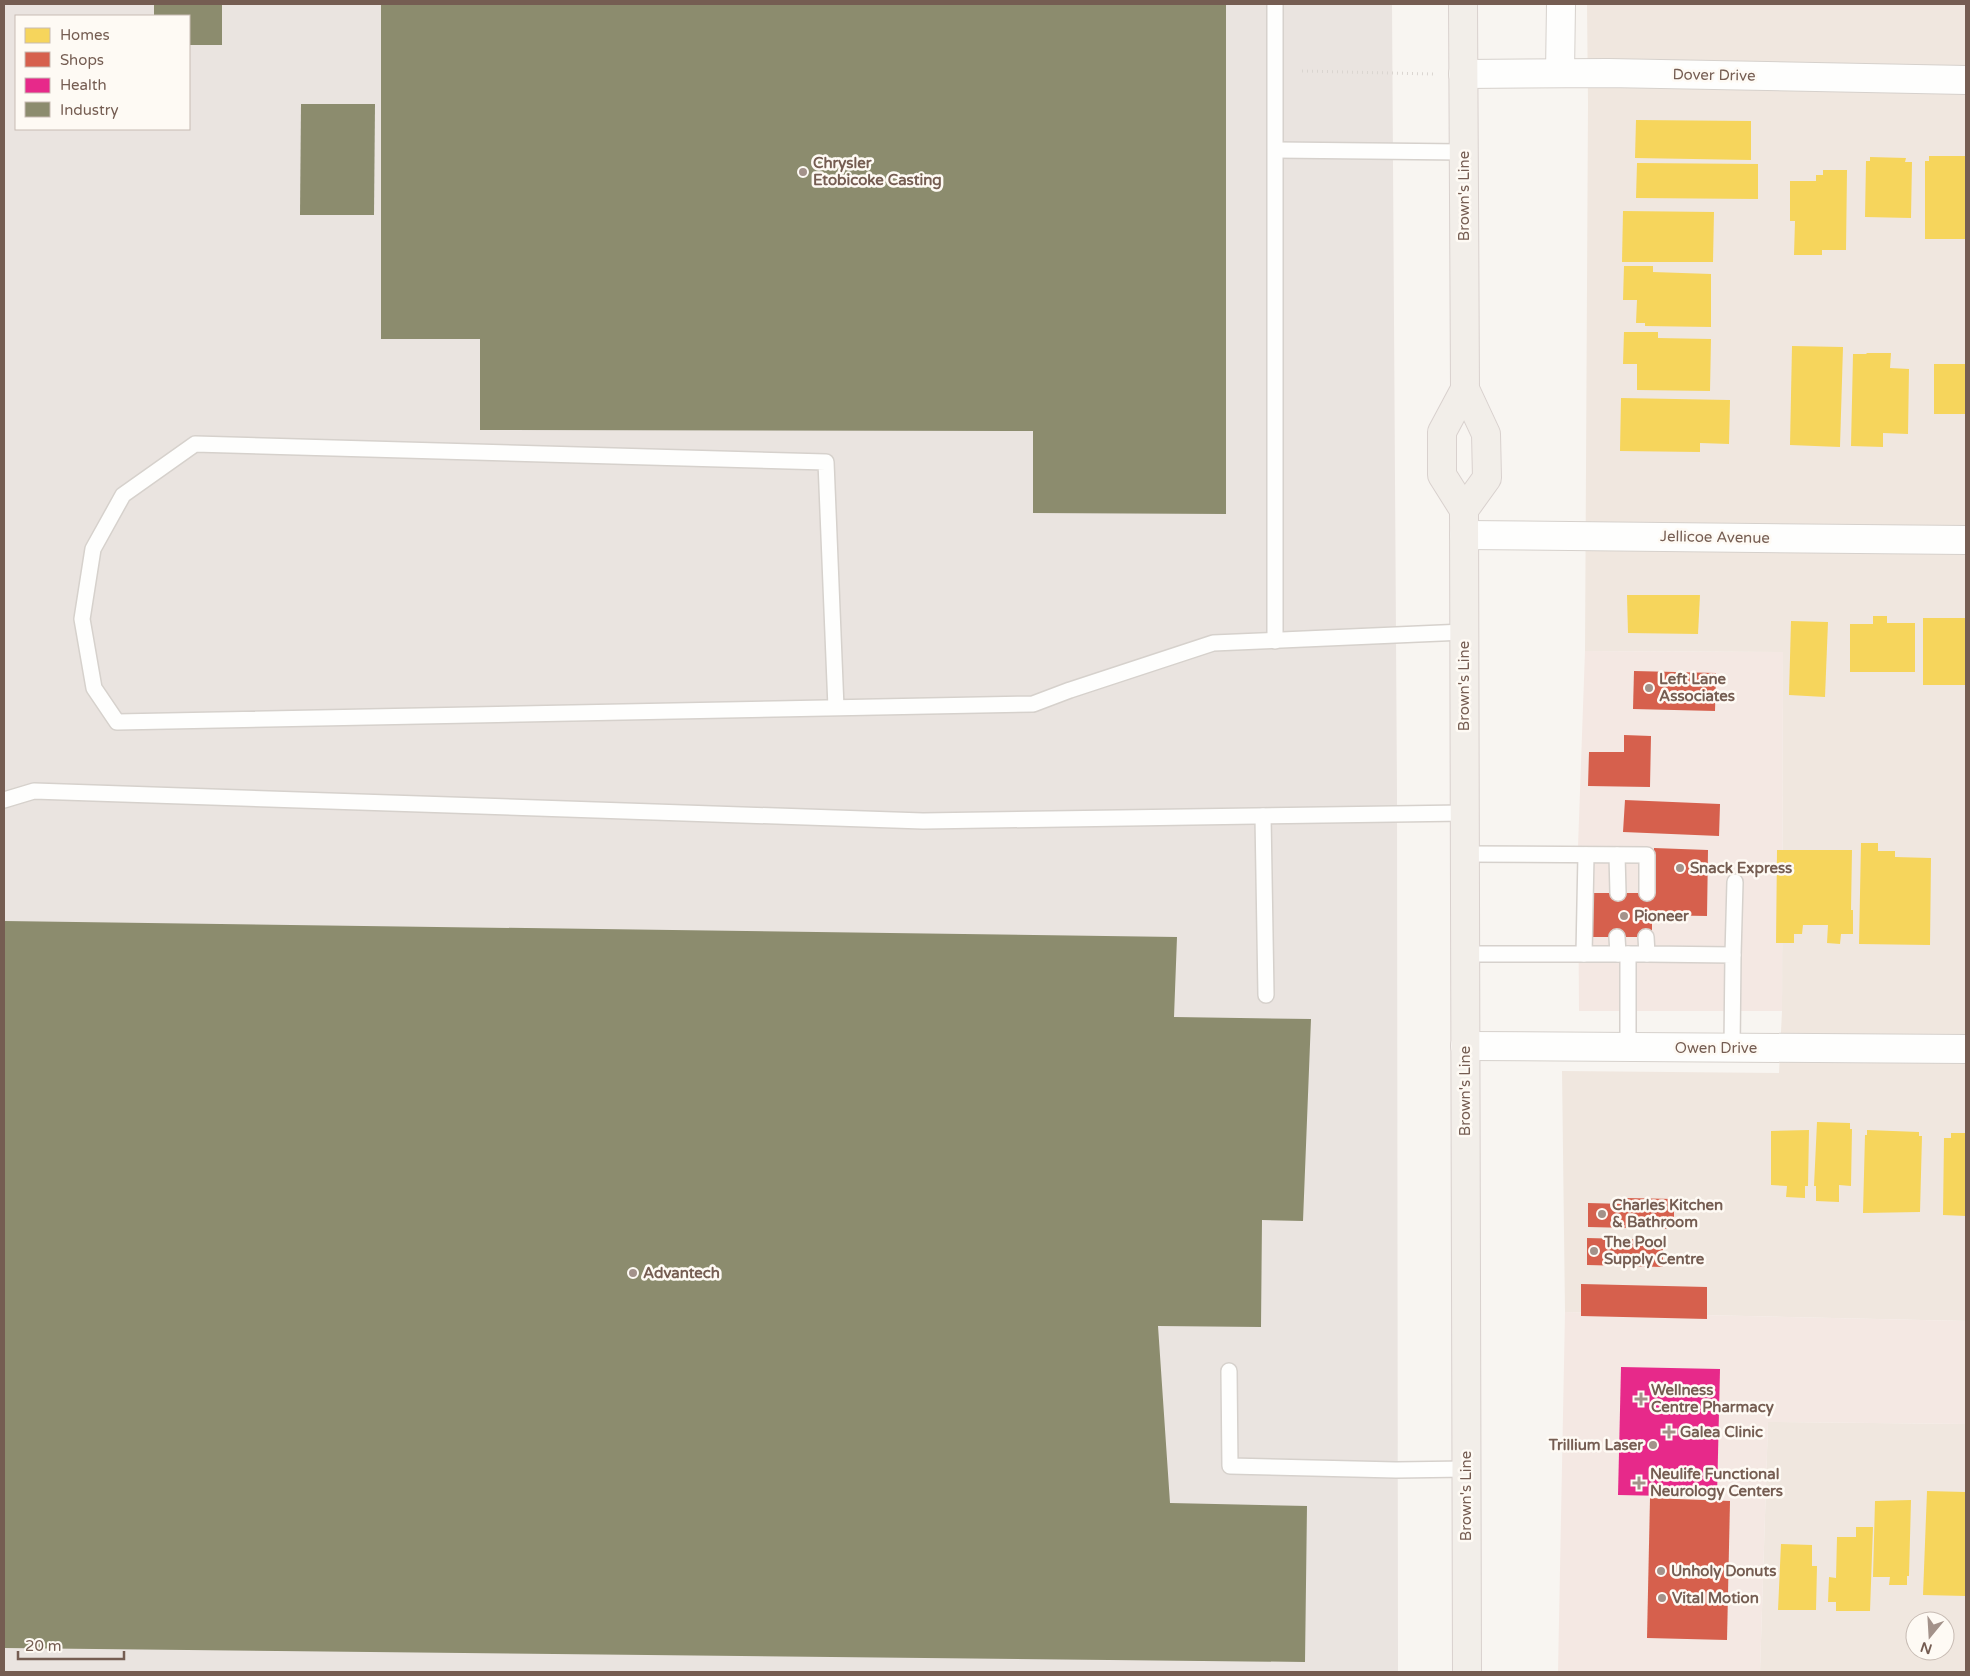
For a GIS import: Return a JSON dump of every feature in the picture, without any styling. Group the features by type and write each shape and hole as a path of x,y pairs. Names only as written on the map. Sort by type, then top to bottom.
{"main road":[{"name":"Brown's Line","path":"1463,4 1465,389 1486,434 1487,478 1464,522"},
{"name":"Brown's Line","path":"1465,389 1442,432 1442,475 1464,522 1467,1672"}],"street":[{"path":"1560,73 1561,4"},
{"name":"Dover Drive","path":"1463,74 1560,73 1966,80"},
{"name":"Jellicoe Avenue","path":"1464,522 1966,540"},
{"name":"Owen Drive","path":"1465,1046 1966,1049"}],"lane":[{"path":"1275,4 1275,641"},
{"path":"1276,150 1463,152"},
{"path":"836,708 826,462 195,444 123,494 93,549 82,619 94,688 117,722 836,708 1033,704 1213,643 1464,632"},
{"path":"4,800 34,790 923,821 1464,814"},
{"path":"1263,816 1266,995"},
{"path":"1464,854 1647,855 1647,893"},
{"path":"1584,954 1586,855"},
{"path":"1617,855 1618,893"},
{"path":"1732,1048 1735,882"},
{"path":"1617,937 1623,954 1628,1047"},
{"path":"1646,937 1647,954"},
{"path":"1465,954 1733,955"},
{"path":"1229,1371 1230,1466 1396,1470 1466,1469"}],"path":[{"path":"1276,70 1463,74"}],"shaded area":[{"path":"4,4 1392,4 1397,793 1398,1672 4,1672"},
{"path":"1587,4 1966,4 1966,1321 1565,1312 1562,1071 1779,1073 1782,1011 1783,652 1585,651"},
{"path":"1585,651 1783,652 1782,1011 1579,1011 1578,847"},
{"path":"1565,1312 1966,1321 1966,1424 1768,1422 1760,1672 1558,1672"},
{"path":"1768,1422 1966,1424 1966,1672 1760,1672"}],"building: Homes":[{"path":"1636,120 1751,121 1751,160 1635,158"},
{"path":"1929,156 1966,156 1966,239 1925,239 1925,161 1929,161"},
{"path":"1870,157 1906,158 1905,162 1912,162 1911,218 1865,217 1866,161 1870,161"},
{"path":"1637,163 1758,164 1758,199 1636,198"},
{"path":"1823,170 1847,170 1846,250 1822,250 1822,255 1794,255 1795,221 1790,221 1790,181 1816,181 1816,175 1823,175"},
{"path":"1623,211 1714,212 1713,262 1622,262"},
{"path":"1624,266 1653,266 1653,272 1711,274 1711,327 1645,326 1645,323 1636,323 1637,300 1623,300"},
{"path":"1624,332 1658,332 1658,338 1711,339 1710,391 1637,390 1637,364 1623,364"},
{"path":"1792,346 1843,347 1840,447 1790,445"},
{"path":"1891,353 1890,368 1909,369 1908,434 1883,433 1883,447 1851,446 1853,354"},
{"path":"1934,364 1966,364 1966,414 1934,414"},
{"path":"1621,398 1730,400 1729,444 1700,443 1700,452 1620,451"},
{"path":"1627,595 1700,595 1698,634 1628,633"},
{"path":"1873,616 1887,616 1887,623 1915,623 1915,672 1850,672 1850,624 1873,624"},
{"path":"1923,618 1966,618 1966,685 1923,685"},
{"path":"1791,621 1828,622 1825,697 1789,695"},
{"path":"1861,843 1878,843 1878,851 1895,851 1895,857 1931,858 1930,945 1859,944"},
{"path":"1777,850 1852,850 1851,910 1853,910 1853,934 1841,934 1840,944 1827,943 1828,925 1803,925 1802,934 1794,934 1794,943 1776,943"},
{"path":"1817,1122 1850,1123 1850,1129 1852,1129 1851,1186 1839,1185 1839,1202 1816,1201 1816,1186 1814,1186"},
{"path":"1809,1130 1808,1186 1805,1186 1805,1198 1786,1197 1787,1186 1771,1185 1771,1131"},
{"path":"1867,1130 1919,1132 1919,1136 1922,1136 1920,1212 1863,1213 1865,1135 1867,1135"},
{"path":"1951,1133 1966,1133 1966,1216 1943,1215 1944,1138 1951,1138"},
{"path":"1927,1491 1966,1492 1966,1596 1923,1595"},
{"path":"1911,1500 1909,1576 1907,1576 1907,1585 1889,1585 1890,1577 1873,1577 1875,1501"},
{"path":"1856,1527 1873,1527 1870,1611 1836,1611 1836,1602 1828,1602 1829,1577 1836,1578 1837,1537 1856,1537"},
{"path":"1781,1544 1812,1545 1812,1566 1817,1566 1816,1610 1778,1610"}],"building: Shops":[{"path":"1634,671 1716,673 1715,711 1633,709"},
{"path":"1624,735 1651,736 1650,787 1588,786 1589,752 1624,752"},
{"path":"1625,800 1720,804 1719,836 1623,832"},
{"path":"1654,848 1708,850 1707,916 1652,915 1652,937 1588,937 1592,893 1653,893"},
{"path":"1626,1198 1674,1199 1674,1229 1588,1227 1588,1203 1625,1204"},
{"path":"1587,1238 1663,1240 1663,1267 1587,1265"},
{"path":"1581,1284 1707,1287 1707,1319 1581,1316"},
{"path":"1650,1498 1730,1501 1727,1640 1647,1638"}],"building: Health":[{"name":"Galea Clinic","path":"1621,1367 1720,1369 1717,1497 1618,1495"}],"building: Industry":[{"path":"154,4 222,4 222,45 190,45 190,15 154,15"},
{"name":"Chrysler Etobicoke Casting","path":"381,4 1226,4 1226,514 1033,513 1033,431 480,430 480,339 381,339"},
{"path":"301,104 375,104 374,215 300,215"},
{"name":"Advantech","path":"4,921 1177,937 1174,1017 1311,1019 1303,1221 1262,1220 1261,1327 1158,1326 1170,1503 1307,1506 1305,1662 4,1648"}],"place":[{"name":"Chrysler Etobicoke Casting","path":"803,172"},
{"name":"Left Lane Associates","path":"1649,688"},
{"name":"Snack Express","path":"1680,868"},
{"name":"Pioneer","path":"1624,916"},
{"name":"Charles Kitchen & Bathroom","path":"1602,1214"},
{"name":"The Pool Supply Centre","path":"1594,1251"},
{"name":"Advantech","path":"633,1273"},
{"name":"Wellness Centre Pharmacy","path":"1641,1399"},
{"name":"Galea Clinic","path":"1669,1432"},
{"name":"Trillium Laser","path":"1653,1445"},
{"name":"Neulife Functional Neurology Centers","path":"1639,1483"},
{"name":"Unholy Donuts","path":"1661,1571"},
{"name":"Vital Motion","path":"1662,1598"}]}
